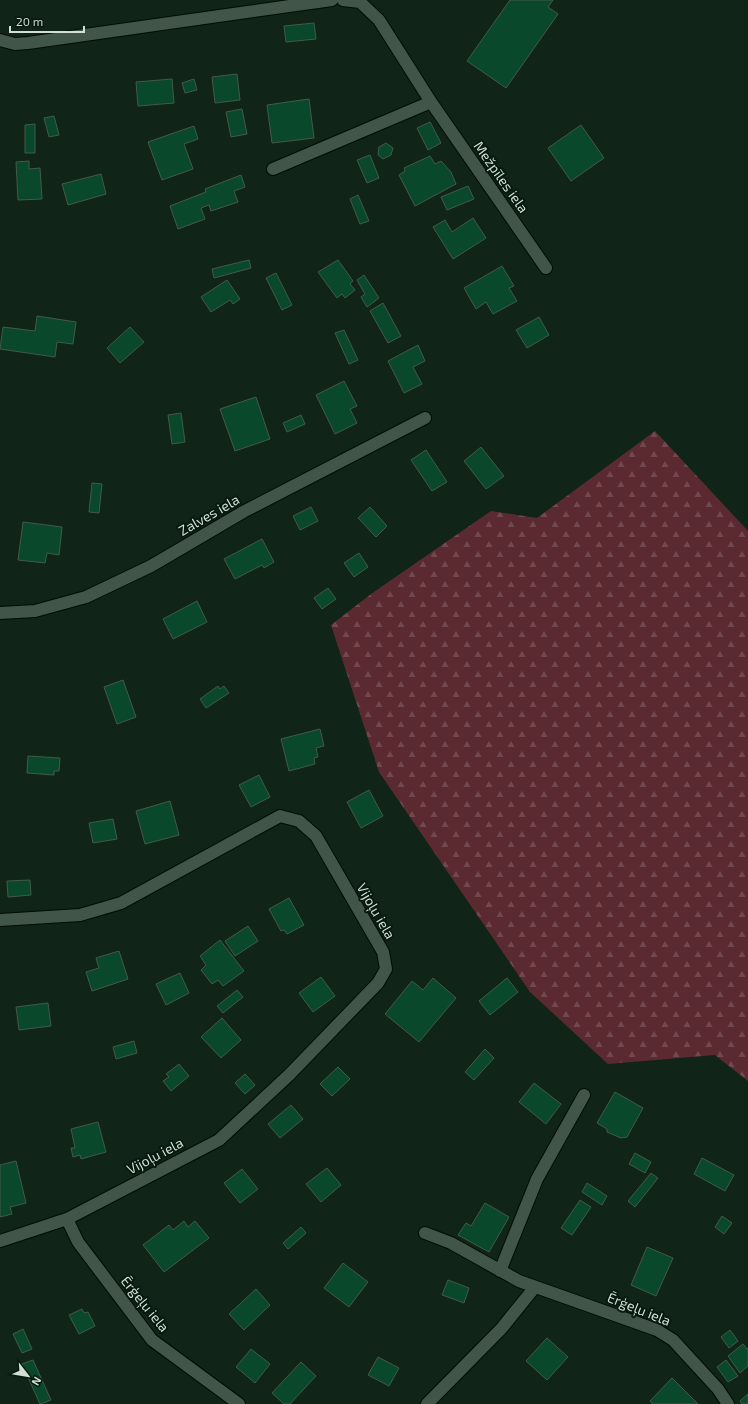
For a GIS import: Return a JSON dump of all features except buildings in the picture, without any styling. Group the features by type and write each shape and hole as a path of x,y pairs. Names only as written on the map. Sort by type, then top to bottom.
{"street":[{"path":"0,40 15,44 28,43 332,0"},
{"name":"Mežpīles iela","path":"343,0 360,2 379,20 431,102 546,268"},
{"path":"273,169 431,102"},
{"name":"Zalves iela","path":"0,613 35,611 86,597 151,566 243,512 425,418"},
{"name":"Vijoļu iela","path":"0,920 80,915 121,903 280,816 300,821 316,836 383,952 386,968 378,983 289,1075 219,1140 67,1219 0,1241"},
{"path":"500,1271 537,1179 584,1095"},
{"name":"Ērģeļu iela","path":"67,1219 78,1242 152,1340 239,1404"},
{"name":"Ērģeļu iela","path":"425,1233 451,1243 519,1281 657,1330 673,1340 718,1389 728,1404"},
{"path":"427,1404 501,1328 536,1287"}],"green space":[{"path":"655,431 748,531 748,1081 715,1055 608,1064 530,992 379,772 331,625 371,594 491,511 537,518"}]}
